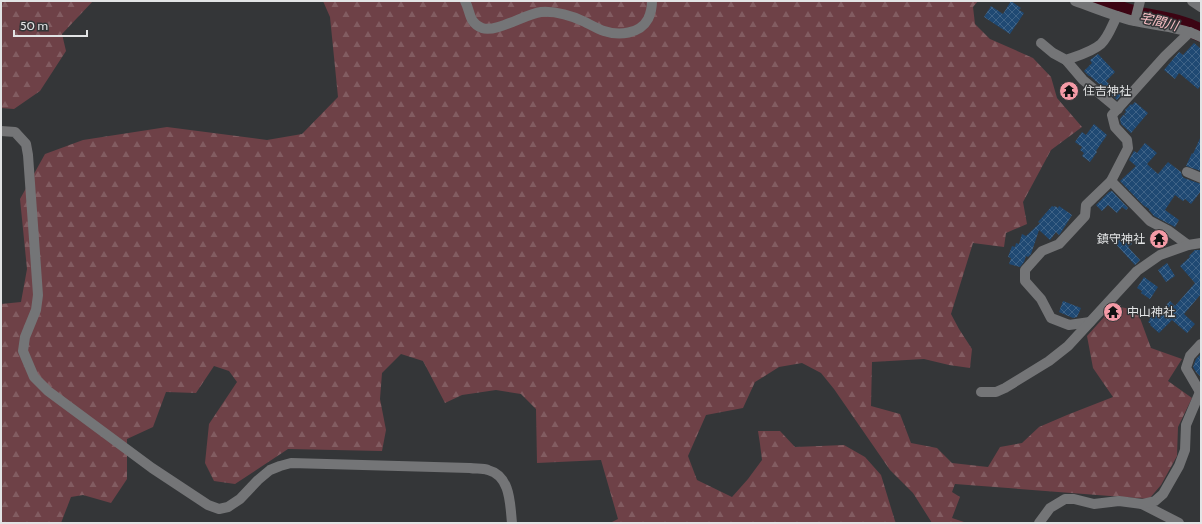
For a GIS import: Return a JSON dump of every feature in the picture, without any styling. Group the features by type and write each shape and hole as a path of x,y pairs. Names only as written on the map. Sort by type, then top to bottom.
{"street":[{"path":"465,1 469,16 475,24 484,28 493,28 540,12 551,12 584,21 604,31 617,34 638,29 647,20 651,10 652,1"},
{"path":"1075,1 1117,16 1190,32 1201,37"},
{"path":"1192,1 1201,7"},
{"path":"1135,20 1139,3"},
{"path":"1066,60 1084,54 1101,44 1110,31 1117,16"},
{"path":"1090,322 1069,325 1051,318 1041,299 1025,281 1025,270 1042,252 1059,244 1085,216 1086,205 1111,181 1128,148 1127,140 1115,127 1112,115 1165,56 1190,32"},
{"path":"1041,43 1053,53 1066,60 1083,80 1118,109"},
{"path":"1,131 16,132 26,144 28,155 38,295 36,310 25,337 23,351 34,377 48,391 152,468 208,505 219,509 228,507 240,499 270,470 291,463 470,468 488,470 496,473 504,481 507,489 512,523"},
{"path":"1187,172 1201,178"},
{"path":"1111,181 1150,221 1169,231 1188,245"},
{"path":"981,392 996,392 1005,388 1068,346 1137,270 1160,255 1188,245 1201,243"},
{"path":"1142,504 1155,501 1163,494 1179,466 1185,450 1186,425 1200,392 1186,368 1190,356 1201,344"},
{"path":"1039,523 1050,508 1065,499 1074,499 1094,504 1119,501 1142,504 1179,523"}],"green space":[{"path":"1,1 93,1 62,34 66,51 40,91 14,109 1,108"},
{"path":"323,1 978,1 973,7 975,24 990,39 1033,58 1051,77 1057,98 1082,127 1051,150 1023,202 1027,224 1006,233 1004,247 973,243 951,314 972,349 970,368 924,359 872,362 871,406 900,414 911,443 937,448 952,463 988,467 1000,447 1022,443 1039,427 1113,397 1093,368 1087,336 1114,306 1137,310 1151,348 1182,359 1168,381 1192,398 1178,427 1177,456 1161,485 1149,499 955,484 952,492 960,497 952,518 967,523 932,523 913,493 890,470 834,389 821,373 802,363 779,367 755,382 743,408 706,415 688,456 697,480 732,497 762,460 758,431 780,431 795,447 844,445 865,457 881,475 896,523 610,523 618,519 601,460 537,463 536,409 521,394 496,390 462,395 445,403 423,361 401,354 382,373 380,399 386,430 382,451 288,449 235,484 214,481 205,463 209,424 237,382 229,371 214,366 196,393 166,392 153,427 127,439 127,479 111,503 83,495 71,497 61,523 1,523 1,304 21,302 27,269 20,199 45,154 83,140 167,127 267,140 302,134 338,97 330,17"}],"building":[{"path":"1011,1 1021,8 1019,10 1024,13 1010,34 984,17 991,6 1003,14"},
{"path":"1194,43 1201,49 1201,85 1198,89 1179,73 1175,79 1164,70 1179,52 1183,55"},
{"path":"1098,54 1115,72 1106,81 1121,95 1117,100 1084,71 1092,63 1090,60"},
{"name":"住吉神社","path":"1069,84 1075,88 1069,99 1062,95"},
{"path":"1135,102 1148,113 1131,133 1121,124 1120,119 1123,115 1126,116 1124,114 1126,112 1125,110"},
{"path":"1094,124 1107,135 1090,162 1082,156 1084,153 1080,150 1082,147 1075,142 1082,132 1086,135"},
{"path":"1201,136 1201,171 1186,166"},
{"path":"1145,143 1157,153 1147,164 1158,174 1168,162 1181,172 1184,178 1201,184 1201,191 1191,204 1185,199 1183,201 1175,195 1165,210 1179,220 1175,227 1154,216 1149,209 1143,205 1120,181 1136,166 1129,160 1134,151 1137,153"},
{"path":"1112,191 1128,208 1126,210 1122,207 1117,213 1108,205 1102,211 1096,205 1109,192"},
{"path":"1052,206 1058,208 1059,206 1072,215 1060,234 1059,235 1056,232 1050,240 1039,230 1031,254 1028,257 1026,256 1020,267 1009,264 1011,258 1008,257 1012,246 1015,247 1016,243 1019,244 1022,234 1026,236 1040,223 1038,222"},
{"name":"鎮守神社","path":"1158,232 1167,237 1159,246 1151,239"},
{"path":"1122,233 1132,244 1128,247 1140,260 1135,265 1113,241"},
{"path":"1195,250 1201,250 1201,294 1184,314 1195,324 1187,333 1172,320 1159,333 1150,325 1151,324 1148,322 1150,320 1149,319 1161,307 1163,308 1170,301 1175,306 1195,283 1180,266"},
{"path":"1167,263 1175,276 1166,282 1158,270"},
{"path":"1144,277 1158,287 1150,299 1141,293 1142,291 1137,288"},
{"path":"1063,301 1081,308 1077,317 1073,318 1059,312"},
{"path":"1201,354 1201,377 1193,367 1196,359"}],"waterway":[{"name":"宅間川","path":"1095,1 1136,15 1177,24 1201,33"}],"place":[{"name":"住吉神社","path":"1069,91"},
{"name":"鎮守神社","path":"1159,239"},
{"name":"中山神社","path":"1113,312"}]}
